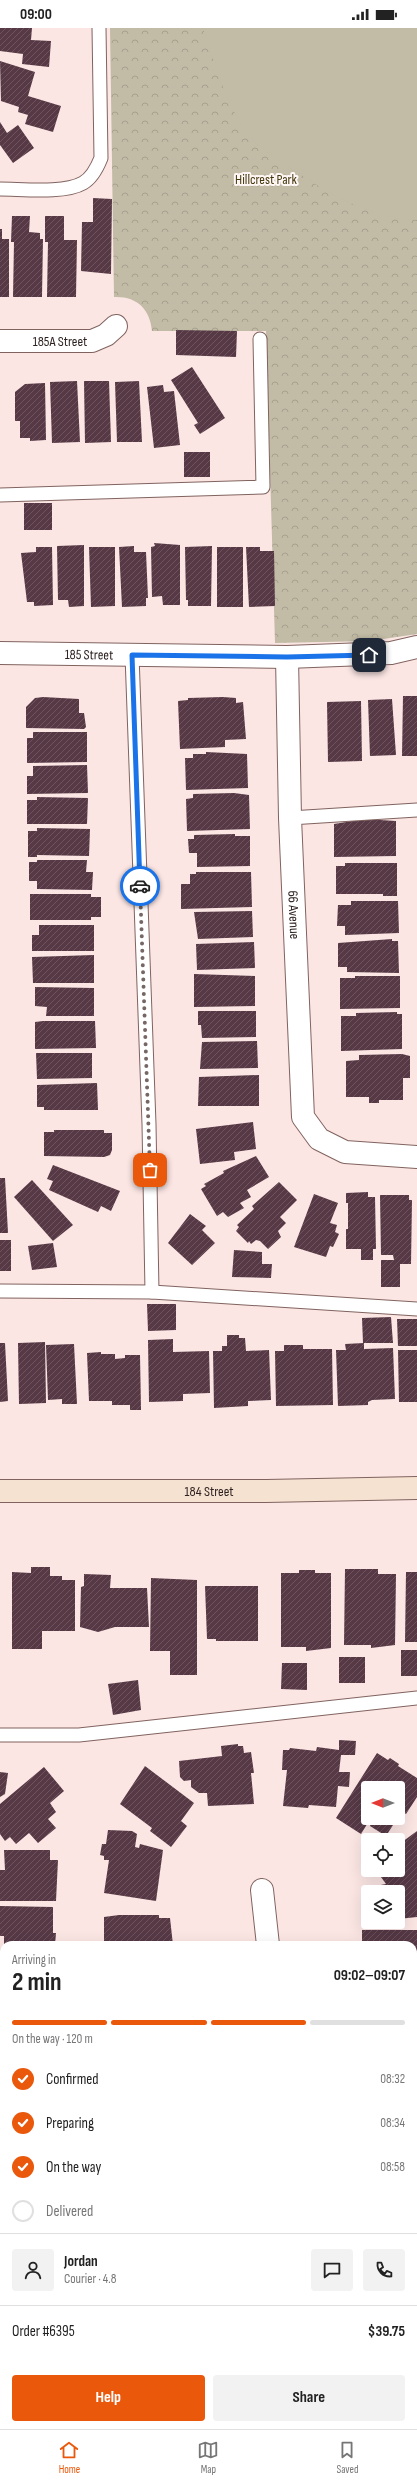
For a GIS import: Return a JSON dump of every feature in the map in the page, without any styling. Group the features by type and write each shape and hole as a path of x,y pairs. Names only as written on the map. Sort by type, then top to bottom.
{"main road":[{"name":"184 Street","path":"0,1491 266,1491 417,1488"}],"street":[{"name":"185A Street","path":"0,341 92,340 106,335 116,326"},
{"name":"185 Street","path":"0,653 287,657 384,654 417,647"},
{"name":"66 Avenue","path":"287,657 290,818 303,1117 319,1139 345,1152 417,1157"},
{"path":"262,1890 268,1941"}],"lane":[{"path":"0,189 64,189 83,183 94,172 101,158 99,28"},
{"path":"0,495 263,486 260,339"},
{"path":"132,655 149,1124 152,1292"},
{"path":"290,818 417,810"},
{"path":"0,1291 152,1292 417,1309"},
{"path":"0,1735 79,1735 417,1698"}],"green space":[{"name":"Hillcrest Park","path":"110,28 417,28 417,634 370,641 275,643 266,331 152,331 151,323 141,305 129,299 114,297"},
{"path":"203,28 417,28 417,220 399,219 381,214 345,200 311,181 256,143 249,136 234,111 217,70"}],"building":[{"path":"0,28 32,28 31,40 51,41 49,67 22,64 23,54 0,51"},
{"path":"0,61 35,72 28,96 61,106 53,132 25,124 28,115 18,112 19,107 1,101"},
{"path":"0,122 7,133 18,125 34,148 13,163 0,145"},
{"path":"93,198 112,199 111,274 81,271 82,222 93,222"},
{"path":"12,216 30,216 29,232 40,233 40,239 43,239 42,297 13,297 14,242 11,242"},
{"path":"45,216 64,216 64,240 77,240 76,297 47,297 48,242 45,242"},
{"path":"0,229 2,229 2,239 9,239 9,297 0,297"},
{"path":"176,330 237,331 236,357 176,355"},
{"path":"192,367 225,418 200,434 194,425 198,423 171,380"},
{"path":"77,381 80,442 52,443 50,382"},
{"path":"84,381 109,381 111,442 85,443"},
{"path":"139,381 142,442 117,442 115,382"},
{"path":"45,383 46,440 30,441 30,438 20,438 20,421 15,421 15,392 25,384"},
{"path":"163,385 164,392 174,391 180,445 154,448 147,387"},
{"path":"184,452 210,452 210,477 184,477"},
{"path":"24,503 52,503 52,530 24,530"},
{"path":"154,543 180,545 180,605 163,605 162,596 152,597 151,547 155,546"},
{"path":"84,545 84,606 69,607 68,600 58,600 57,546"},
{"path":"134,546 134,552 146,552 148,598 146,598 146,606 122,607 119,547"},
{"path":"212,546 211,606 188,606 188,600 186,600 185,547"},
{"path":"36,547 52,547 53,605 34,606 34,602 27,602 21,553 36,552"},
{"path":"89,547 115,547 115,606 91,607"},
{"path":"217,547 243,547 243,607 217,607"},
{"path":"246,547 260,547 260,551 274,551 275,606 249,607"},
{"path":"403,696 417,696 417,756 402,756"},
{"path":"35,698 79,699 79,713 84,713 86,727 84,729 26,728 26,707"},
{"path":"188,698 236,698 236,703 243,702 246,739 225,740 225,747 180,749 178,701 188,700"},
{"path":"392,699 396,755 370,756 368,700"},
{"path":"361,701 362,761 328,762 327,702"},
{"path":"33,732 87,732 87,762 27,763 27,738 33,738"},
{"path":"206,752 247,754 248,788 186,790 185,758 193,758 193,754 206,754"},
{"path":"87,765 88,793 27,794 27,776 33,776 33,766"},
{"path":"234,793 249,795 250,829 187,831 186,799 193,798 193,794"},
{"path":"37,797 88,798 87,824 27,824 27,800 37,800"},
{"path":"364,819 396,821 396,856 334,857 334,824"},
{"path":"37,828 90,829 89,856 37,855 37,857 28,857 28,831 37,831"},
{"path":"235,834 235,836 250,836 250,866 197,867 197,853 189,853 188,839 194,839 194,835"},
{"path":"37,860 87,860 86,872 93,872 92,890 37,889 37,881 29,881 29,862 37,862"},
{"path":"345,863 397,863 397,896 383,896 383,894 336,894 336,866 345,866"},
{"path":"196,872 251,872 252,907 181,909 181,884 190,884 190,874 196,874"},
{"path":"30,894 91,894 91,897 101,897 101,917 91,917 91,920 30,920"},
{"path":"351,901 398,901 399,933 345,935 345,926 337,926 338,905 351,905"},
{"path":"252,911 253,937 198,939 194,912"},
{"path":"39,925 94,925 94,951 32,951 32,935 39,935"},
{"path":"392,939 392,941 398,941 399,973 347,972 347,967 338,967 338,943"},
{"path":"254,942 255,968 197,970 196,944"},
{"path":"94,955 94,983 33,983 32,957"},
{"path":"194,974 255,976 255,1006 194,1007"},
{"path":"355,976 400,976 400,1008 340,1009 340,978 355,978"},
{"path":"35,987 94,988 94,1016 46,1016 47,1007 35,1006"},
{"path":"198,1011 256,1011 256,1037 202,1038 201,1025 198,1025"},
{"path":"397,1012 397,1014 402,1014 402,1049 341,1051 341,1016 356,1016 356,1013"},
{"path":"95,1021 96,1048 35,1049 35,1022"},
{"path":"257,1041 258,1068 200,1069 202,1042"},
{"path":"36,1053 92,1053 92,1078 37,1079"},
{"path":"402,1054 410,1056 410,1078 403,1078 403,1100 379,1100 379,1103 369,1103 369,1097 346,1097 346,1061 359,1060 359,1055"},
{"path":"259,1075 259,1106 198,1106 199,1077"},
{"path":"97,1083 98,1110 44,1110 44,1107 37,1107 37,1085"},
{"path":"253,1122 256,1149 234,1152 235,1160 200,1164 196,1129"},
{"path":"54,1130 104,1130 104,1133 112,1133 112,1150 110,1155 104,1157 44,1156 44,1132 54,1132"},
{"path":"256,1156 269,1177 247,1190 251,1197 240,1203 244,1208 228,1217 223,1212 217,1216 201,1189 206,1186 204,1184 224,1173 223,1171"},
{"path":"53,1165 120,1191 111,1211 101,1206 98,1212 49,1190 53,1181 47,1179"},
{"path":"0,1178 5,1178 8,1233 0,1233"},
{"path":"32,1180 73,1225 53,1241 14,1197"},
{"path":"279,1182 297,1200 280,1217 286,1223 278,1231 281,1237 268,1249 260,1241 256,1240 251,1244 249,1241 248,1243 236,1231 239,1227 237,1225 254,1209 252,1206"},
{"path":"368,1192 368,1197 375,1197 376,1249 373,1249 373,1260 361,1260 361,1249 346,1249 348,1203 346,1203 346,1193"},
{"path":"314,1194 338,1203 330,1223 337,1225 335,1232 339,1234 333,1247 330,1246 326,1257 294,1247"},
{"path":"380,1195 409,1195 409,1200 412,1200 411,1264 400,1264 400,1287 381,1287 381,1260 394,1260 393,1255 381,1255"},
{"path":"190,1214 206,1226 202,1230 215,1243 192,1265 168,1243"},
{"path":"0,1240 11,1240 11,1271 0,1271"},
{"path":"53,1243 57,1267 32,1270 28,1246"},
{"path":"234,1250 262,1252 262,1264 272,1264 271,1278 232,1277"},
{"path":"147,1304 176,1304 176,1330 148,1331"},
{"path":"391,1317 393,1343 363,1343 362,1318"},
{"path":"397,1319 417,1319 417,1346 398,1346"},
{"path":"227,1335 239,1335 239,1338 245,1338 246,1351 269,1350 271,1400 248,1401 248,1406 214,1408 213,1351 222,1351 222,1346 227,1346"},
{"path":"173,1339 173,1352 209,1351 210,1393 183,1394 183,1401 149,1402 148,1340"},
{"path":"45,1342 46,1403 19,1404 18,1343"},
{"path":"0,1343 5,1343 8,1401 0,1402"},
{"path":"364,1343 364,1349 393,1348 395,1399 372,1400 368,1402 368,1405 338,1406 336,1350 346,1350 345,1344"},
{"path":"74,1344 77,1404 62,1404 62,1399 48,1400 46,1345"},
{"path":"284,1345 303,1345 303,1349 332,1349 333,1405 276,1406 275,1351 284,1351"},
{"path":"398,1350 417,1350 417,1402 399,1402"},
{"path":"101,1352 101,1354 115,1354 115,1359 125,1358 125,1355 140,1355 141,1410 130,1410 130,1405 112,1405 112,1401 89,1401 87,1353"},
{"path":"31,1567 50,1567 50,1576 62,1576 62,1580 75,1580 75,1631 42,1631 42,1649 12,1649 12,1572 31,1573"},
{"path":"345,1569 378,1569 378,1574 396,1574 395,1645 371,1648 371,1645 344,1645"},
{"path":"299,1570 315,1570 315,1573 331,1573 331,1648 306,1651 306,1647 281,1647 281,1573 299,1573"},
{"path":"406,1572 417,1572 417,1642 405,1642"},
{"path":"84,1574 111,1575 110,1588 147,1588 149,1627 115,1627 98,1632 80,1627 81,1587 84,1586"},
{"path":"151,1578 197,1580 197,1675 170,1675 170,1651 150,1651"},
{"path":"205,1586 258,1586 258,1641 216,1641 216,1639 207,1639"},
{"path":"401,1650 417,1650 417,1676 401,1676"},
{"path":"339,1657 365,1657 365,1683 339,1683"},
{"path":"282,1663 307,1663 307,1690 281,1689"},
{"path":"138,1680 141,1710 113,1715 108,1684"},
{"path":"339,1740 356,1741 355,1755 341,1755 339,1772 350,1772 349,1787 338,1786 336,1807 309,1805 308,1808 283,1806 287,1770 282,1770 283,1750 289,1750 290,1748 316,1751 317,1747 339,1750"},
{"path":"238,1744 238,1746 243,1746 244,1753 251,1752 254,1773 251,1773 254,1804 208,1806 207,1793 199,1793 191,1787 191,1780 184,1781 180,1777 179,1761 222,1756 221,1746"},
{"path":"377,1753 388,1760 390,1758 399,1764 398,1766 417,1778 417,1797 406,1814 405,1781 361,1781 361,1825 367,1825 361,1834 336,1818"},
{"path":"145,1766 194,1803 181,1821 187,1826 171,1847 150,1831 152,1828 120,1804"},
{"path":"44,1767 64,1791 50,1803 56,1812 48,1819 56,1828 38,1843 29,1833 16,1844 10,1837 5,1841 0,1834 0,1804"},
{"path":"0,1772 8,1773 5,1794 0,1797"},
{"path":"393,1825 388,1833 381,1833 370,1826"},
{"path":"108,1830 132,1831 137,1834 135,1847 139,1848 140,1844 163,1850 156,1901 104,1893 109,1860 104,1860 104,1856 100,1855 102,1844 106,1844"},
{"path":"417,1831 417,1917 405,1918 405,1885 380,1885 386,1884 381,1877 405,1877 405,1840"},
{"path":"4,1850 50,1850 50,1860 58,1860 56,1901 0,1901 0,1870 5,1870"},
{"path":"0,1906 53,1907 53,1933 56,1933 55,1941 4,1941 4,1936 0,1936"},
{"path":"119,1915 159,1915 159,1918 170,1918 173,1941 104,1941 104,1917"},
{"path":"362,1930 417,1930 417,1941 362,1941"}],"way so far":[{"path":"140,886 150,1170"}],"route":[{"path":"140,886 132,655 287,657 369,655"}]}
